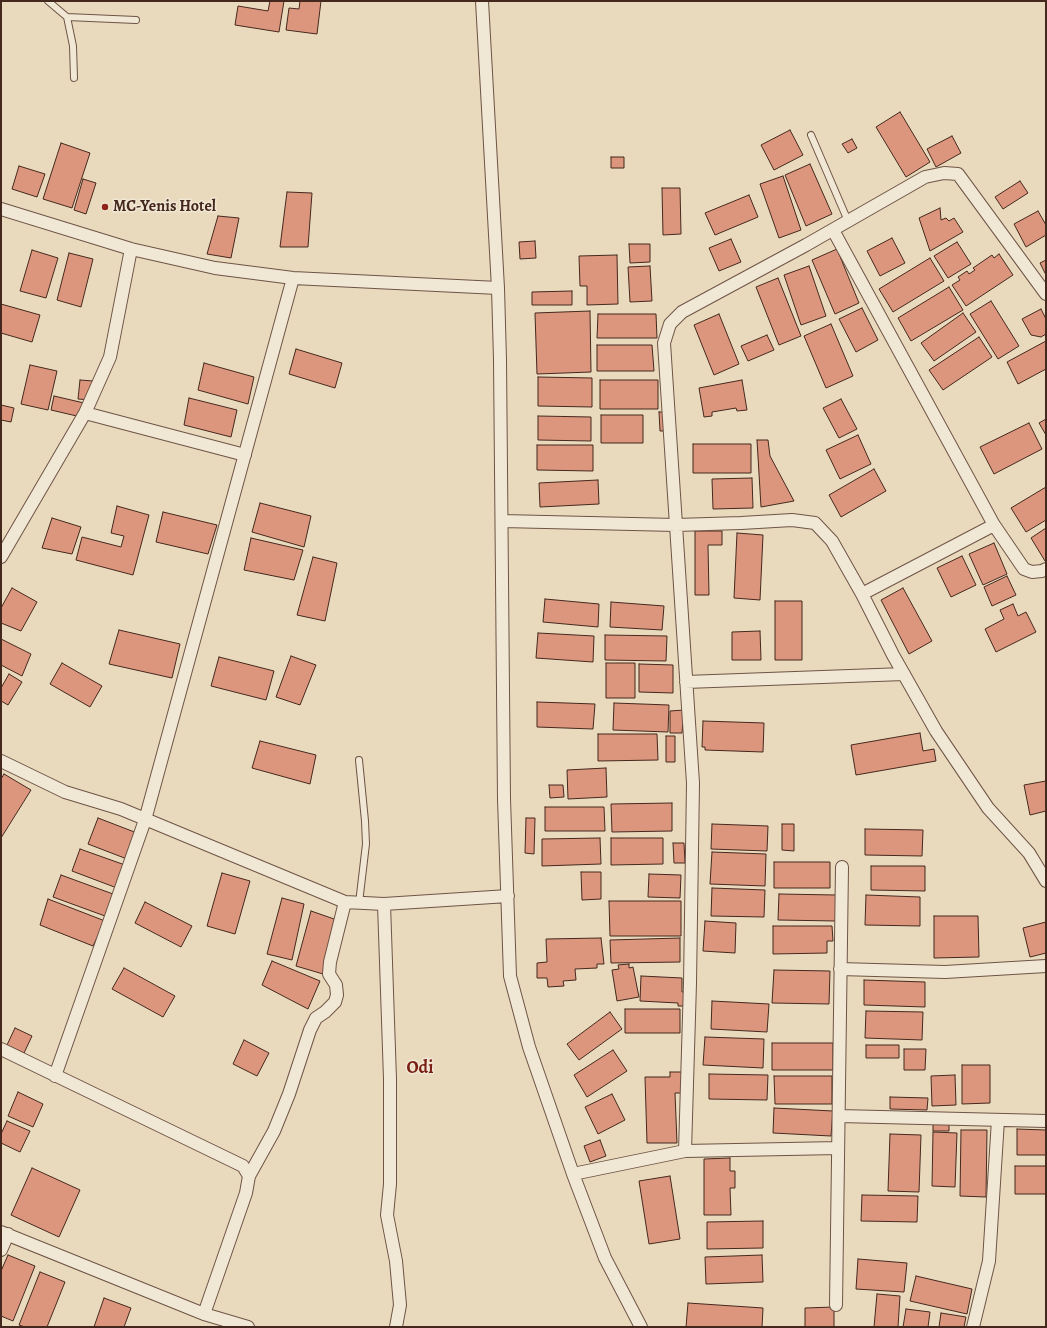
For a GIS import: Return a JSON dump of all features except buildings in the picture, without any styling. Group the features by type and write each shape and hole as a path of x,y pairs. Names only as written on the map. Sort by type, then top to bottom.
{"street":[{"path":"482,1 498,288 502,521 504,800 510,976 530,1047 605,1258 641,1327"},
{"path":"685,1151 690,983 693,783 664,343 670,324 682,312 833,230 925,177 944,172 958,174 1046,294"},
{"path":"1,209 131,249 216,268 293,278 498,288"},
{"path":"833,230 994,525 1024,569 1032,572 1046,569"},
{"path":"1,557 85,413 110,357 131,249"},
{"path":"55,1076 145,820 293,278"},
{"path":"85,413 245,455"},
{"path":"502,521 676,525 792,520 815,523 832,541 936,731 988,808 1029,853 1040,861 1046,881"},
{"path":"862,594 994,525"},
{"path":"686,682 904,674"},
{"path":"1,761 65,792 121,809 345,902 384,904 508,896"},
{"path":"836,1305 842,867"},
{"path":"204,1314 246,1193 248,1176 274,1131 289,1094 310,1030 316,1018 326,1012 335,1002 338,995 336,985 330,974 330,962 345,902"},
{"path":"384,904 390,1079 390,1184 388,1214 396,1261 400,1305 396,1327"},
{"path":"840,969 945,972 1046,966"},
{"path":"1,1049 243,1166 248,1176"},
{"path":"838,1116 1046,1121"},
{"path":"973,1327 989,1261 998,1120"},
{"path":"574,1174 685,1151 838,1148"},
{"path":"1,1250 4,1233 204,1314 248,1327"}],"lane":[{"path":"48,1 67,17 136,20"},
{"path":"67,17 72,46 74,78"},
{"path":"811,135 848,221"},
{"path":"359,760 366,844 359,903"}],"place":[{"name":"MC-Yenis Hotel","path":"105,207"}],"district":[{"name":"Odi","path":"420,1069"}]}
